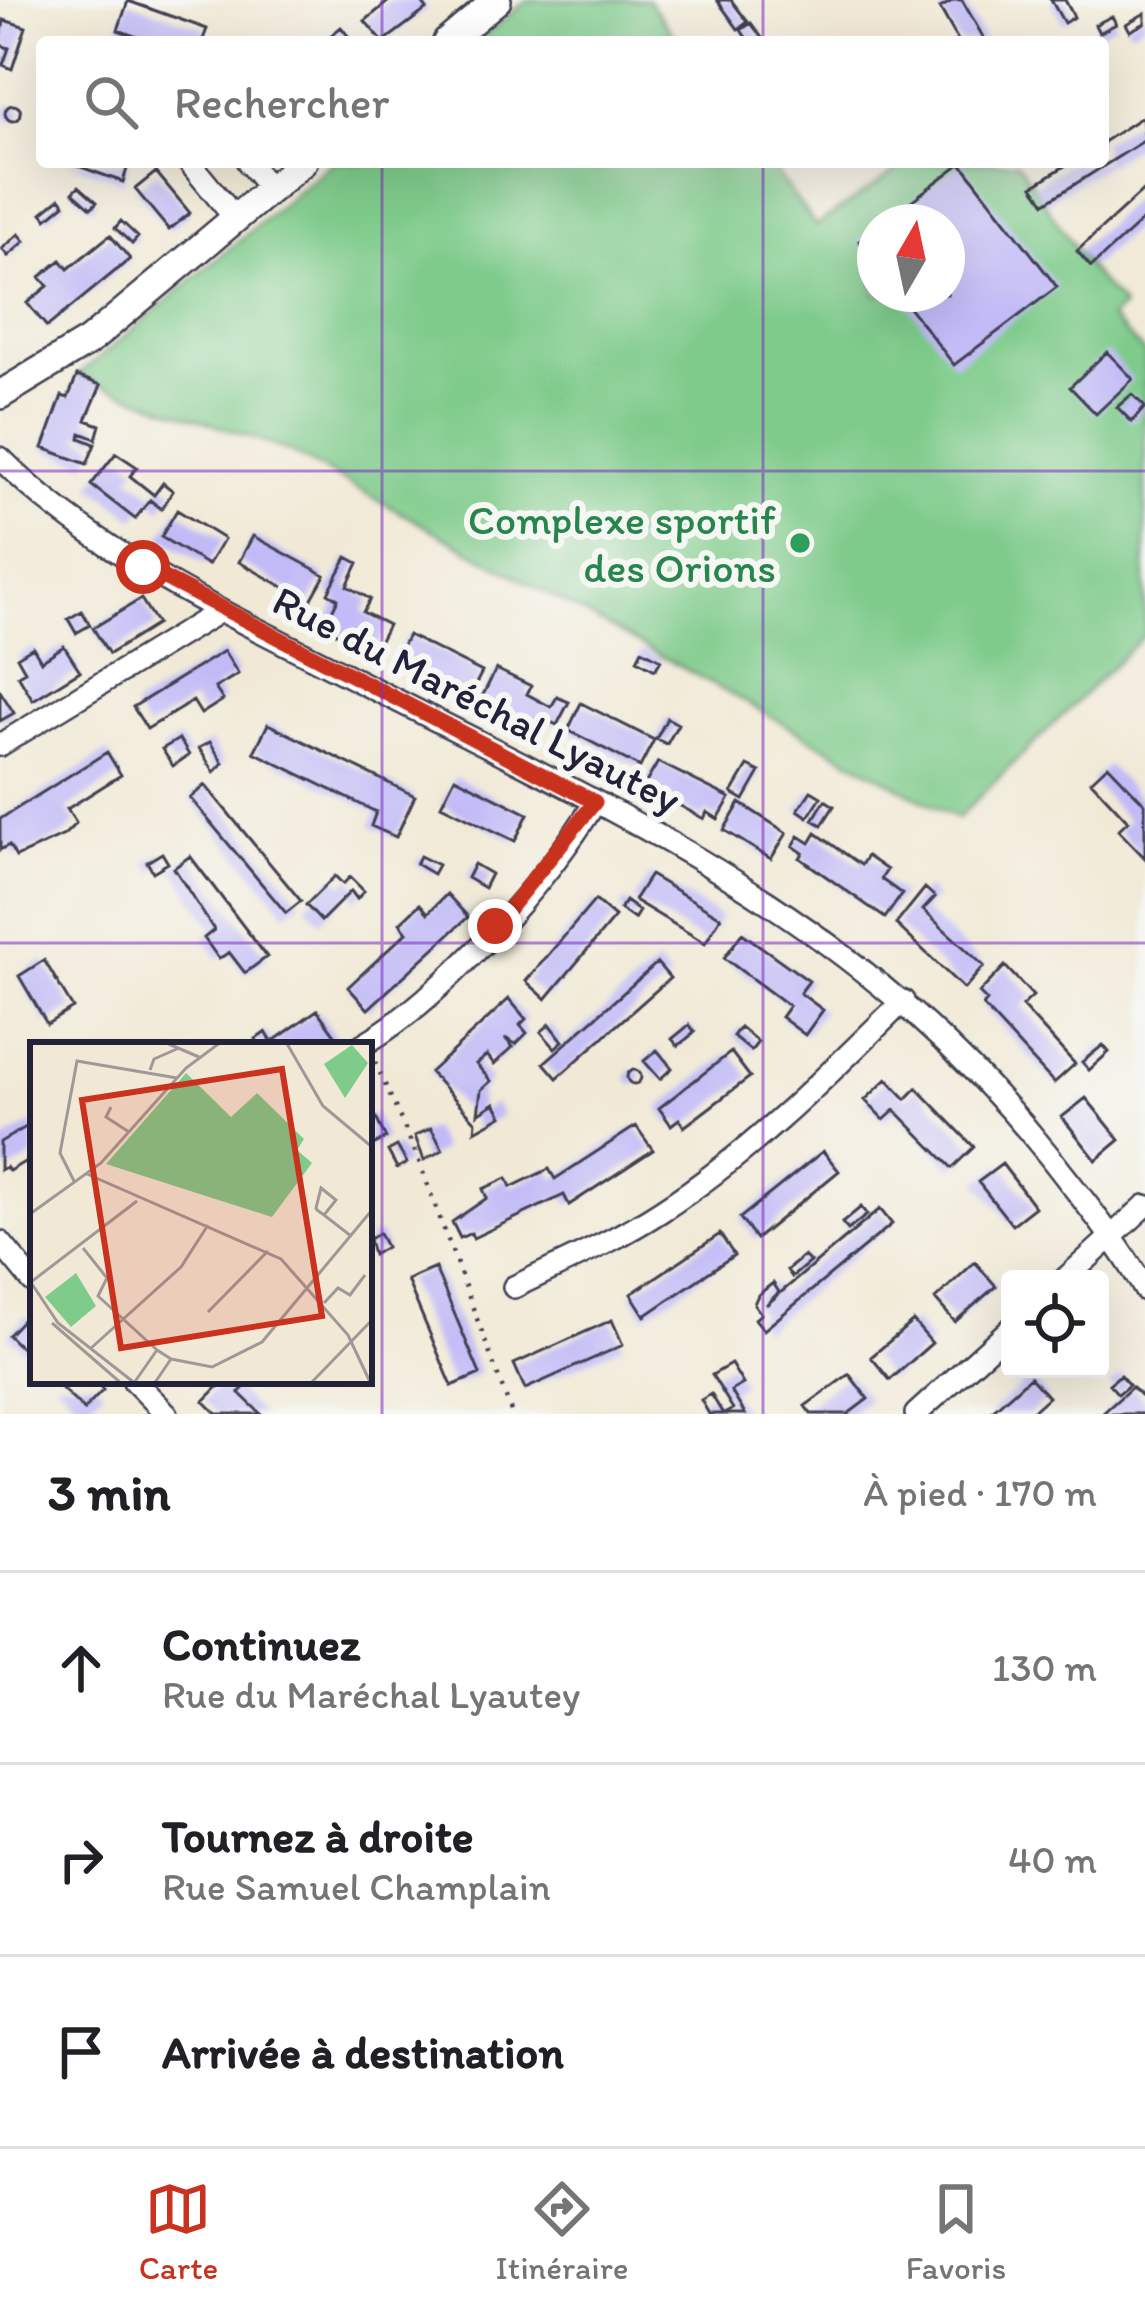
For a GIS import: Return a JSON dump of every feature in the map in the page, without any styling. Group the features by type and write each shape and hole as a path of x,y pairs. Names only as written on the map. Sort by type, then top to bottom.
{"street":[{"path":"454,36 497,0"},
{"path":"194,168 235,218"},
{"path":"253,168 270,189"},
{"path":"0,394 89,341 296,168"},
{"name":"Rue du Maréchal Lyautey","path":"0,458 114,548 220,610 595,802 762,895 903,1001 986,1080 1111,1237 1145,1290"},
{"path":"0,745 220,610"},
{"path":"367,1042 406,1018 444,981 566,844 595,802"},
{"path":"514,1287 629,1230 692,1190 809,1093 903,1001"},
{"path":"1075,1270 1145,1206"},
{"path":"4,1258 30,1280"},
{"path":"916,1414 1001,1337"},
{"path":"137,1384 167,1414"}],"path":[{"path":"372,1058 402,1118 512,1414"}],"green space":[{"path":"527,0 648,0 675,36 484,36"},
{"name":"Complexe sportif des Orions","path":"326,168 772,168 816,226 900,168 1021,168 1091,272 1123,307 1110,318 1145,353 1145,634 957,819 289,451 77,376"}],"building":[{"path":"390,0 420,0 427,9 391,36 378,36 365,21"},
{"path":"717,0 731,0 748,22 738,29"},
{"path":"962,0 983,36 956,36 940,8"},
{"path":"1051,0 1065,0 1074,17 1064,23"},
{"path":"128,1 207,29 204,36 134,36 118,30"},
{"path":"1145,13 1145,23 1130,31 1126,24"},
{"path":"1112,16 1116,24 1099,33 1095,25"},
{"path":"4,20 26,27 12,69 3,65 9,48 0,45"},
{"path":"751,23 761,36 745,36 741,30"},
{"path":"13,105 21,113 13,121 5,113"},
{"path":"1142,117 1145,140 1109,163 1109,138"},
{"path":"84,168 127,168 123,182"},
{"path":"954,168 965,168 1057,287 954,365 913,312 965,312 965,204 907,204"},
{"path":"1062,168 1101,168 1045,203 1033,186"},
{"path":"156,172 190,213 169,230 135,189"},
{"path":"79,186 97,202 91,208 73,192"},
{"path":"1145,189 1145,218 1091,267 1077,251"},
{"path":"60,198 65,204 47,219 42,213"},
{"path":"121,221 138,237 132,244 115,228"},
{"path":"19,234 25,241 8,256 2,249"},
{"path":"110,235 130,259 47,327 27,303 48,286 40,277 61,260 68,269"},
{"path":"1107,352 1133,379 1096,414 1070,387"},
{"path":"77,376 101,385 86,420 100,425 96,439 81,433 80,438 95,444 87,464 43,448 62,396 68,398"},
{"path":"1132,394 1145,407 1132,422 1117,407"},
{"path":"116,453 137,467 130,476 154,495 163,483 173,491 161,509 150,500 135,519 91,485"},
{"path":"177,510 224,539 208,565 161,537"},
{"path":"253,536 325,575 310,602 239,562"},
{"path":"347,557 358,563 347,586 370,599 363,612 388,625 374,652 324,627 338,599 328,593"},
{"path":"141,599 157,624 109,654 93,628"},
{"path":"82,611 90,625 76,633 68,619"},
{"path":"408,635 482,672 468,699 394,662"},
{"path":"64,646 80,671 33,700 18,675 25,671 17,657 33,647 41,661"},
{"path":"642,650 661,660 655,670 637,660"},
{"path":"224,651 238,674 215,688 223,700 201,714 193,701 147,729 133,707"},
{"path":"496,669 531,686 527,694 551,707 557,697 569,702 557,725 545,719 537,735 489,710 480,701"},
{"path":"0,691 14,713 0,721"},
{"path":"581,703 654,740 640,767 568,730"},
{"path":"667,718 678,724 667,744 656,739"},
{"path":"268,724 415,796 396,837 371,826 376,812 254,752"},
{"path":"179,739 189,755 173,766 162,749"},
{"path":"210,742 223,763 214,772 199,748"},
{"path":"107,752 121,775 67,809 76,823 64,835 16,857 9,845 0,850 0,819"},
{"path":"658,762 730,798 718,819 707,812 704,819 644,786"},
{"path":"1108,765 1145,804 1145,858 1118,830 1128,821 1091,781"},
{"path":"748,766 760,772 744,800 732,793"},
{"path":"455,777 528,814 515,841 441,805"},
{"path":"205,785 301,901 286,913 190,798"},
{"path":"811,791 821,797 808,817 798,810"},
{"path":"825,800 834,806 822,825 813,820"},
{"path":"740,803 787,833 771,859 724,830"},
{"path":"816,833 861,865 867,856 887,870 881,879 902,894 885,918 800,858 803,853 793,846 799,836 810,843"},
{"path":"162,853 168,863 153,872 147,862"},
{"path":"190,856 267,957 245,973 229,952 219,959 204,938 214,930 174,868"},
{"path":"420,856 438,865 433,874 416,864"},
{"path":"474,864 491,874 484,888 467,878"},
{"path":"650,875 721,917 705,943 634,900"},
{"path":"335,876 343,884 350,877 364,891 357,899 351,891 321,921 306,905"},
{"path":"925,888 935,897 923,910 984,966 964,989 896,924"},
{"path":"447,894 468,917 368,1009 348,987 407,932 400,923 420,904 428,913"},
{"path":"595,900 615,917 546,999 526,981"},
{"path":"625,901 639,911 634,919 620,909"},
{"path":"742,933 809,981 800,993 823,1010 805,1035 781,1017 789,1006 724,958"},
{"path":"44,960 73,1008 47,1024 19,976"},
{"path":"657,963 670,978 557,1078 544,1063"},
{"path":"1005,966 1033,996 1022,1006 1075,1064 1054,1083 983,1006 987,1001 979,993"},
{"path":"509,999 526,1019 520,1025 527,1033 516,1044 505,1038 513,1047 494,1064 487,1055 476,1064 491,1081 481,1090 478,1114 495,1103 502,1116 475,1131 476,1122 430,1072"},
{"path":"317,1010 335,1035 325,1042 272,1042"},
{"path":"550,1024 563,1041 555,1048 541,1032"},
{"path":"689,1025 695,1032 678,1046 672,1039"},
{"path":"740,1027 758,1042 751,1051 733,1036"},
{"path":"266,1032 272,1042 258,1042 256,1039"},
{"path":"1103,1045 1109,1052 1089,1070 1082,1062"},
{"path":"657,1050 672,1068 660,1079 644,1061"},
{"path":"731,1052 750,1077 684,1127 679,1119 671,1125 659,1108"},
{"path":"634,1070 641,1077 634,1084 627,1077"},
{"path":"887,1079 906,1099 917,1088 974,1147 952,1168 895,1110 884,1120 865,1100"},
{"path":"1086,1098 1120,1140 1096,1160 1062,1117"},
{"path":"372,1115 386,1138 372,1145"},
{"path":"30,1125 30,1159 9,1171 6,1167 0,1170 0,1142"},
{"path":"636,1126 653,1150 569,1205 564,1195 473,1238 471,1233 460,1238 452,1222 487,1198 483,1189 507,1178 511,1187 549,1169 555,1179"},
{"path":"431,1128 443,1150 424,1160 415,1136"},
{"path":"397,1146 407,1163 397,1168 388,1151"},
{"path":"823,1151 839,1171 756,1239 740,1218"},
{"path":"1002,1164 1035,1207 1012,1225 978,1182"},
{"path":"861,1207 867,1215 848,1230 842,1223"},
{"path":"880,1209 892,1224 764,1330 755,1319 761,1314 754,1304 758,1295 773,1283 779,1292 766,1305"},
{"path":"379,1233 386,1247 373,1255 372,1251 372,1237"},
{"path":"720,1234 734,1255 645,1316 631,1294"},
{"path":"804,1256 810,1262 792,1277 787,1270"},
{"path":"975,1262 996,1286 955,1322 935,1299"},
{"path":"435,1268 480,1374 452,1386 407,1280"},
{"path":"26,1316 30,1319 30,1357 8,1335"},
{"path":"612,1320 623,1345 525,1389 514,1364"},
{"path":"913,1321 932,1343 890,1380 871,1357"},
{"path":"731,1364 743,1384 731,1391 745,1414 724,1414 733,1409 712,1375"},
{"path":"849,1374 868,1399 848,1414 811,1414 805,1406"},
{"path":"1120,1375 1129,1385 1118,1394 1109,1384"},
{"path":"1029,1378 1048,1397 1029,1414 989,1414"},
{"path":"57,1384 96,1384 103,1390 84,1410"},
{"path":"221,1384 247,1384 239,1393 261,1414 217,1414 204,1401"},
{"path":"1132,1387 1145,1400 1145,1414 1102,1414"},
{"path":"711,1394 723,1414 709,1414 701,1400"}],"place":[{"name":"Complexe sportif des Orions","path":"800,543"}],"route":[{"path":"143,567 595,802 566,844 495,926"}]}
